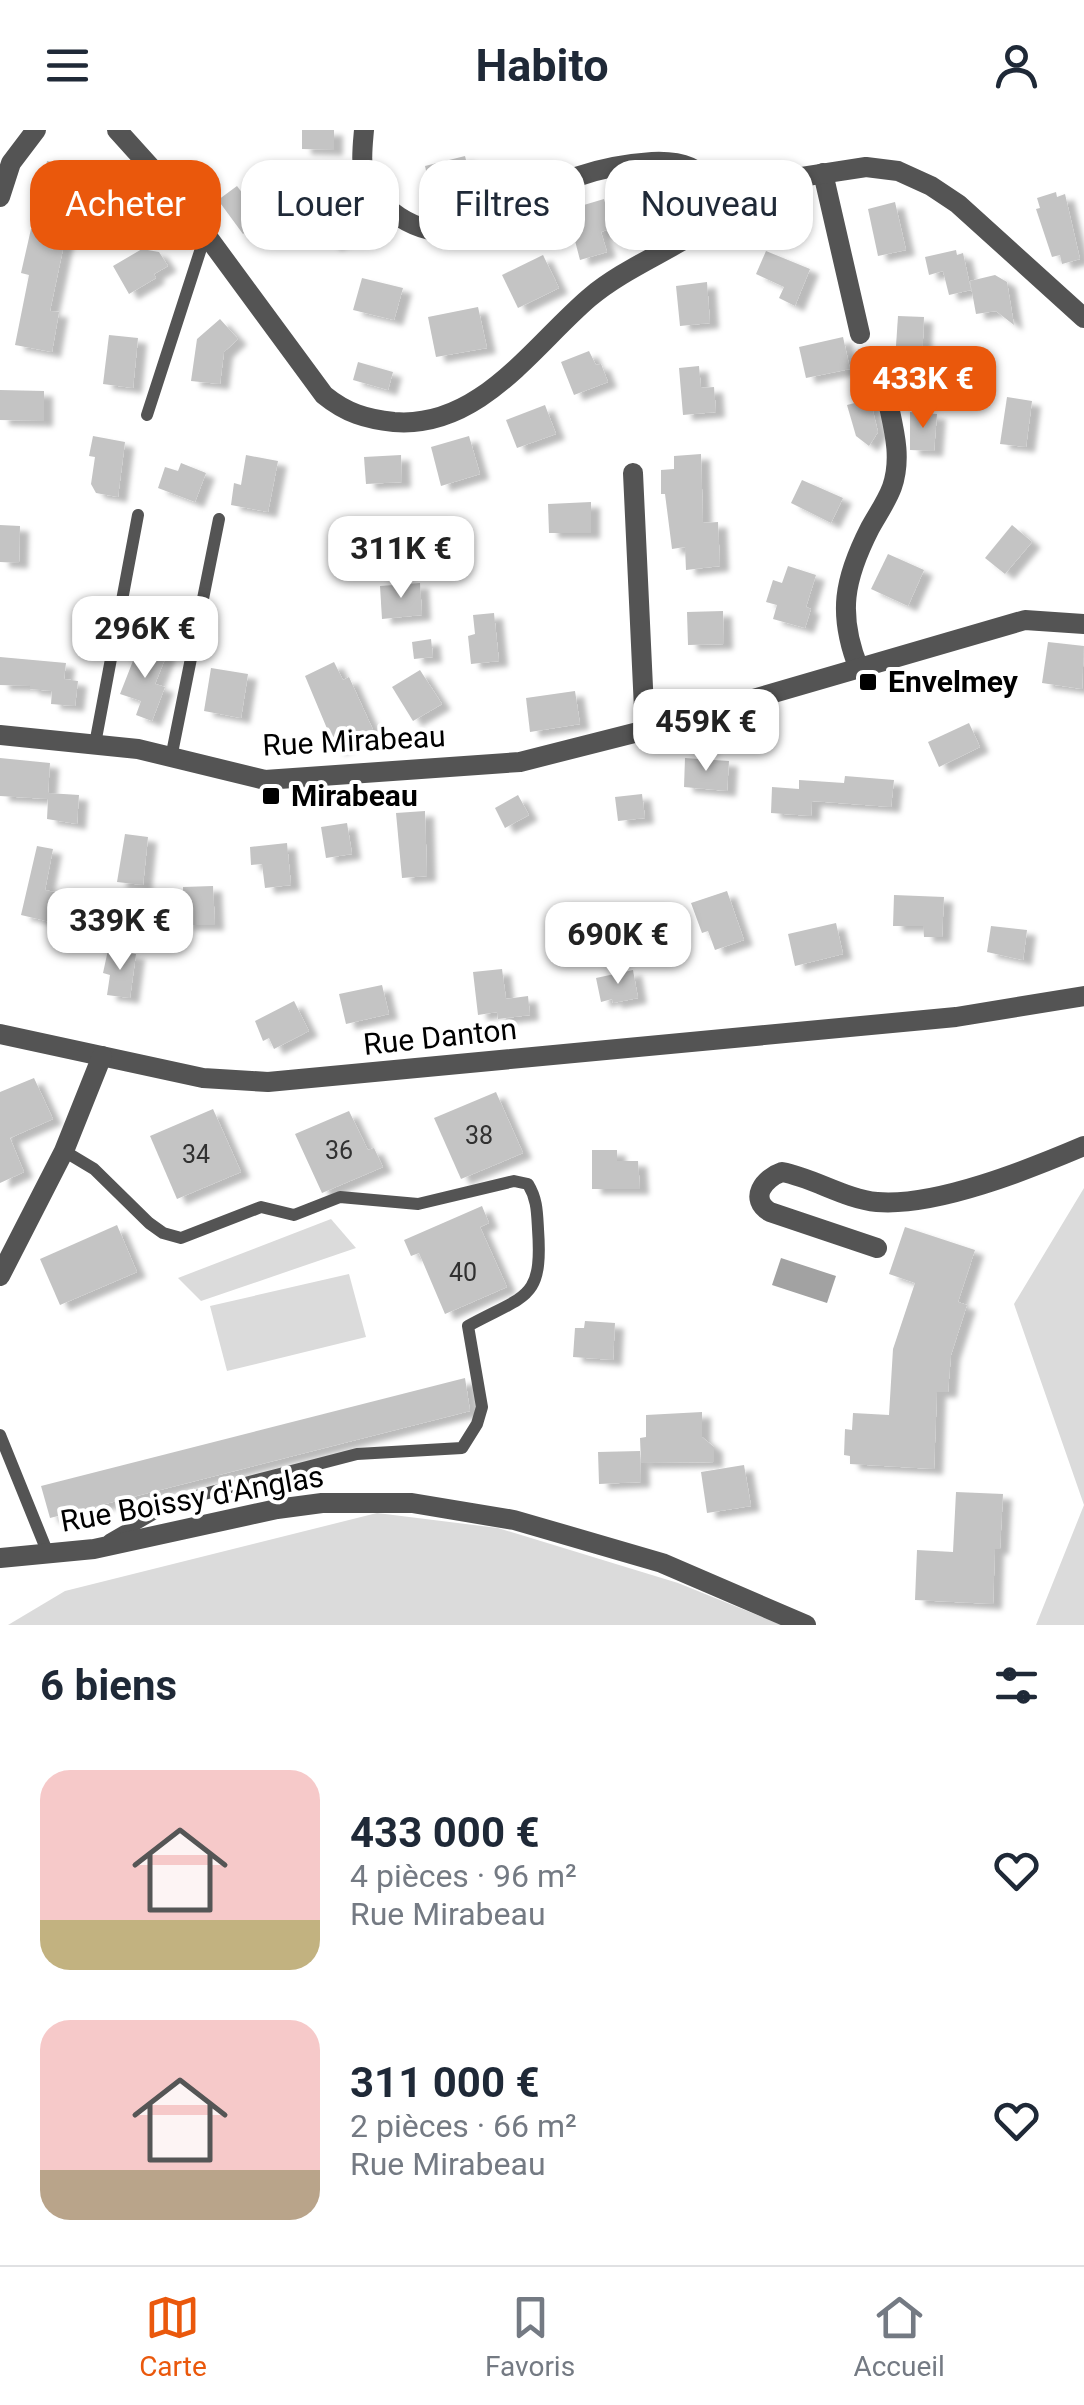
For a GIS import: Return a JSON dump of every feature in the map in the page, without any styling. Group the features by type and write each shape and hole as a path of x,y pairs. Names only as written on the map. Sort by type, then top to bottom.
{"street":[{"path":"0,197 11,163 36,130"},
{"path":"117,130 144,160"},
{"path":"364,130 363,169 378,198 404,220 432,231 460,231 578,174 605,167"},
{"path":"813,175 866,166 898,171 931,186 958,204 1084,318"},
{"path":"823,173 860,334"},
{"path":"218,250 324,395 356,415 401,422 457,411 479,400 592,296 667,250"},
{"path":"859,669 848,642 846,584 892,486 897,440 888,402"},
{"path":"634,473 644,709 650,729"},
{"name":"Rue Mirabeau","path":"0,736 138,749 265,780 520,762 650,729 1025,620 1084,624"},
{"name":"Rue Danton","path":"0,1034 202,1078 268,1082 956,1017 1084,996"},
{"path":"0,1276 64,1151 102,1056"},
{"path":"876,1248 762,1208 758,1198 762,1186 769,1176 782,1172 874,1202 898,1202 944,1194 1030,1169 1084,1146"},
{"name":"Rue Boissy d'Anglas","path":"1,1562 94,1549 278,1509 322,1503 412,1503 514,1520 662,1563 806,1625"}],"lane":[{"path":"147,415 200,250"},
{"path":"95,744 138,515"},
{"path":"171,758 220,519"},
{"path":"64,1151 94,1169 149,1223 163,1233 182,1238 261,1207 294,1215 340,1197 418,1204 514,1182 528,1184 536,1197 538,1279 528,1294 468,1326 482,1407 462,1448 358,1454 174,1502 94,1549"},
{"name":"Rue Boissy d'Anglas","path":"0,1435 49,1556"}],"shaded area":[{"path":"1084,1188 1084,1505 1014,1304"},
{"path":"331,1219 356,1248 201,1301 178,1278"},
{"path":"781,1258 836,1276 827,1303 772,1285"},
{"path":"349,1274 366,1337 227,1371 210,1306"},
{"path":"1084,1505 1084,1625 1036,1625"},
{"path":"377,1513 498,1528 678,1583 782,1625 8,1625 65,1591"}],"building":[{"path":"302,130 334,130 334,150 302,149"},
{"path":"237,186 241,191 241,231 221,204 221,198"},
{"path":"1056,192 1057,197 1065,194 1080,259 1062,264 1060,255 1052,257 1036,209 1040,208 1037,198"},
{"path":"604,199 605,231 601,232 607,252 580,260 577,250 585,250 585,205"},
{"path":"895,202 906,250 878,256 868,209"},
{"path":"30,233 30,250 63,250 50,311 59,312 52,352 15,345 29,275 21,273"},
{"path":"140,250 148,250 159,252 168,266 129,294 113,266"},
{"path":"956,250 957,255 963,253 971,290 949,295 943,271 929,275 925,257"},
{"path":"766,251 810,269 795,306 779,298 784,287 756,274"},
{"path":"543,255 559,288 518,308 502,275"},
{"path":"995,275 1007,282 1014,325 996,311 976,314 970,281"},
{"path":"362,278 403,288 394,320 353,310"},
{"path":"707,282 710,323 680,326 676,286"},
{"path":"478,307 487,348 436,357 428,317"},
{"path":"898,316 924,317 922,362 895,361"},
{"path":"220,319 238,339 224,352 220,384 191,381 197,339"},
{"path":"109,335 138,338 133,388 103,384"},
{"path":"843,337 850,369 806,378 799,347"},
{"path":"589,351 596,365 601,364 608,382 574,395 561,362"},
{"path":"358,362 393,372 388,390 353,380"},
{"path":"699,366 701,388 714,387 716,412 683,415 679,368"},
{"path":"0,390 44,391 44,421 0,420"},
{"path":"1007,397 1032,401 1026,447 1000,444"},
{"path":"870,399 878,432 869,446 856,436 847,405"},
{"path":"545,405 556,434 517,448 506,420"},
{"path":"910,412 937,414 934,451 910,450"},
{"path":"93,436 125,442 118,497 96,493 91,484 95,457 89,456"},
{"path":"469,436 480,474 441,486 431,447"},
{"path":"701,454 703,523 718,522 720,566 686,570 685,547 672,549 665,494 661,494 661,470 674,469 674,456"},
{"path":"246,455 278,461 268,512 231,505 234,483 241,485"},
{"path":"401,455 402,482 366,484 364,457"},
{"path":"181,463 206,473 195,502 158,488 165,467 178,471"},
{"path":"802,480 843,498 831,523 791,503"},
{"path":"591,502 591,533 549,533 548,504"},
{"path":"0,525 20,526 19,563 0,562"},
{"path":"1012,525 1032,542 1005,574 985,558"},
{"path":"888,554 924,570 908,606 871,589"},
{"path":"788,566 816,575 806,607 811,609 805,628 773,619 777,605 766,602 773,580 782,583"},
{"path":"420,583 422,615 382,619 380,586"},
{"path":"723,611 724,644 688,645 687,612"},
{"path":"494,613 499,661 471,664 468,636 475,634 473,615"},
{"path":"431,639 433,657 414,659 412,642"},
{"path":"1048,642 1084,646 1082,689 1042,683"},
{"path":"140,643 167,654 155,684 165,687 152,721 136,715 141,701 120,694"},
{"path":"0,657 66,663 64,679 78,681 75,706 51,704 52,691 0,685"},
{"path":"334,662 343,680 349,677 374,732 336,750 305,676"},
{"path":"211,668 248,674 241,718 204,711"},
{"path":"420,670 442,704 413,721 392,687"},
{"path":"575,691 580,724 530,732 526,698"},
{"path":"969,723 980,747 939,767 928,742"},
{"path":"0,758 50,763 48,793 79,795 77,824 47,819 48,799 0,796"},
{"path":"685,758 729,761 727,791 684,787"},
{"path":"845,776 894,780 891,807 812,801 811,816 771,813 772,787 799,789 799,780 844,783"},
{"path":"642,794 645,818 618,821 615,797"},
{"path":"518,795 529,815 505,828 495,808"},
{"path":"425,811 427,876 402,878 396,813"},
{"path":"347,823 352,854 326,858 321,827"},
{"path":"125,834 148,837 143,885 117,882"},
{"path":"287,843 291,885 265,888 262,864 251,865 250,847"},
{"path":"37,846 53,849 45,890 67,895 59,924 21,915"},
{"path":"213,886 215,925 184,925 183,887"},
{"path":"727,891 744,940 715,950 708,931 702,933 691,903"},
{"path":"894,895 944,897 942,937 924,937 923,926 893,926"},
{"path":"836,923 843,954 795,966 788,934"},
{"path":"991,926 1027,930 1023,960 987,952"},
{"path":"108,950 136,954 130,998 107,995 110,975 103,973"},
{"path":"502,969 506,999 528,996 530,1015 498,1019 497,1012 478,1015 473,972"},
{"path":"633,970 638,998 601,1002 596,978"},
{"path":"382,985 389,1014 346,1024 339,994"},
{"path":"294,1001 309,1031 274,1049 269,1038 263,1041 255,1021"},
{"path":"34,1078 53,1119 10,1138 24,1172 0,1183 0,1092"},
{"path":"496,1092 523,1153 461,1179 434,1118"},
{"path":"213,1109 241,1172 177,1199 150,1136"},
{"path":"349,1111 368,1150 374,1148 383,1167 322,1193 295,1134"},
{"path":"592,1150 617,1150 617,1161 638,1161 640,1189 592,1189"},
{"path":"482,1206 489,1223 480,1227 507,1287 445,1314 419,1253 411,1256 404,1240"},
{"path":"117,1225 137,1272 60,1305 40,1259"},
{"path":"905,1227 975,1250 958,1302 967,1305 951,1355 948,1392 937,1392 934,1469 850,1464 850,1456 844,1455 845,1429 852,1430 853,1413 889,1415 893,1349 915,1283 889,1274"},
{"path":"585,1321 615,1323 613,1360 573,1357 575,1328 584,1328"},
{"path":"465,1378 470,1411 50,1518 41,1486"},
{"path":"702,1412 702,1437 714,1447 714,1462 641,1463 640,1438 646,1437 646,1415"},
{"path":"640,1451 641,1482 599,1484 598,1452"},
{"path":"744,1465 751,1506 707,1513 701,1472"},
{"path":"956,1492 1003,1494 993,1604 915,1600 917,1550 953,1552"}],"place":[{"name":"Envelmey","path":"868,682"},
{"name":"Mirabeau","path":"271,796"}]}
